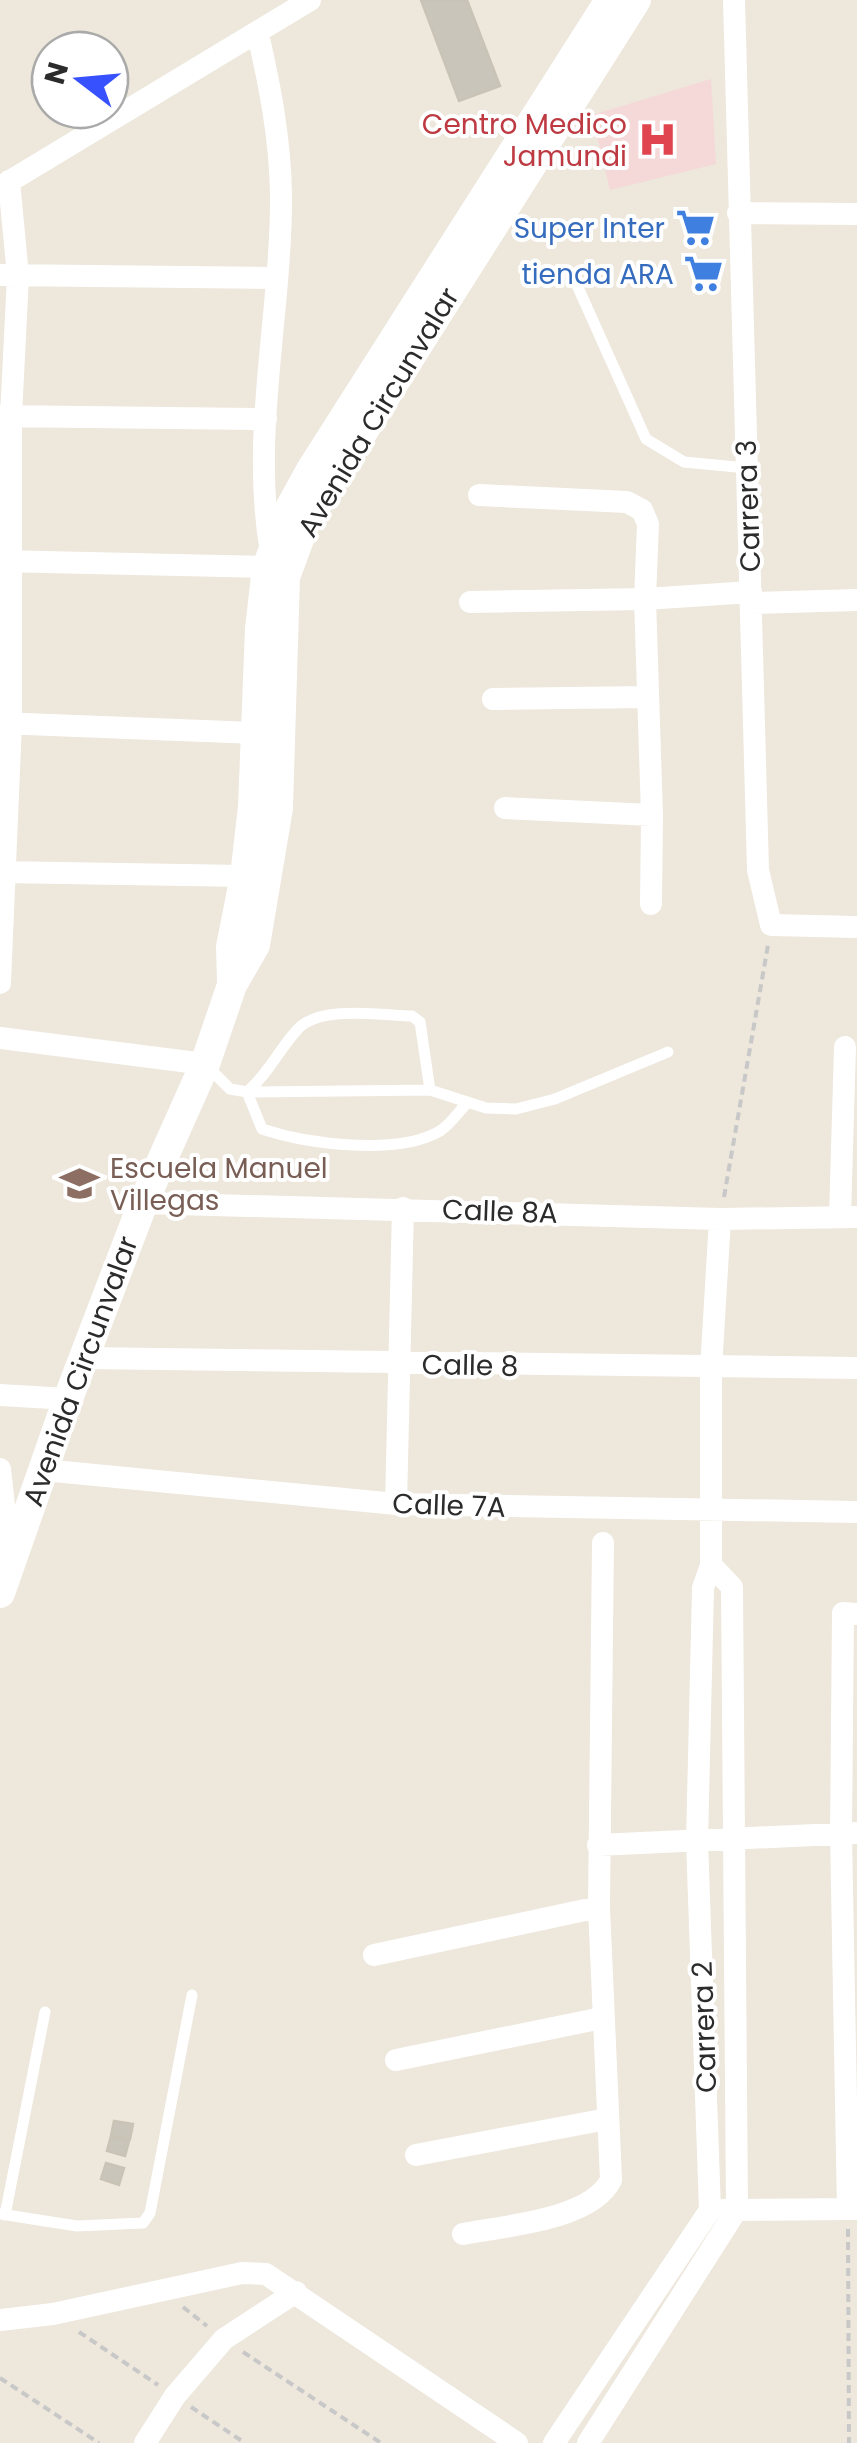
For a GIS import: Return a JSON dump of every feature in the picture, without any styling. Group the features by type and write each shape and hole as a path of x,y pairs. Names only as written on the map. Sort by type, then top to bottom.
{"main road":[{"name":"Avenida Circunvalar","path":"232,985 231,947 253,807 269,560 311,470 610,0"},
{"name":"Avenida Circunvalar","path":"0,1593 5,1564 143,1202 205,1064 232,985 254,945 278,808 285,577 306,523 636,0"}],"street":[{"path":"0,982 9,276 5,184 310,0"},
{"name":"Carrera 3","path":"734,0 758,870 771,926"},
{"path":"4,561 269,560 264,512 266,419 281,194 277,116 258,34"},
{"path":"738,213 857,214"},
{"path":"9,276 275,278"},
{"path":"5,416 266,419"},
{"path":"480,495 627,502 642,510 648,524 645,599 651,904"},
{"path":"470,602 857,600"},
{"path":"493,699 647,697"},
{"path":"5,723 255,733"},
{"path":"505,808 652,815"},
{"path":"3,872 245,876"},
{"path":"771,926 857,927"},
{"path":"0,1038 205,1064"},
{"path":"845,1047 849,1217"},
{"name":"Calle 8A","path":"143,1202 720,1219 849,1217"},
{"path":"396,1504 403,1208"},
{"name":"Carrera 2","path":"710,2210 697,1841 703,1588 711,1565 711,1368 720,1219"},
{"name":"Calle 8","path":"84,1358 857,1368"},
{"path":"0,1395 68,1399"},
{"path":"0,1469 5,1564"},
{"name":"Calle 7A","path":"44,1470 396,1504 857,1512"},
{"path":"463,2234 546,2217 596,2200 611,2180 598,1907 603,1544"},
{"name":"Carrera 2","path":"711,1565 732,1587 737,2209"},
{"path":"554,2443 710,2210 852,2209 849,1834 842,1613 857,1614"},
{"path":"598,1846 849,1834"},
{"path":"374,1955 598,1907"},
{"path":"396,2060 602,2018"},
{"path":"416,2155 607,2119"},
{"path":"588,2443 737,2209"},
{"path":"0,2320 53,2314 242,2273 266,2274 517,2443"},
{"path":"145,2443 176,2396 224,2339 296,2292"}],"lane":[{"path":"572,274 646,439 684,462 747,468"},
{"path":"247,1092 266,1075 300,1025 326,1014 412,1016 422,1028 430,1090"},
{"path":"205,1064 230,1089 247,1092 430,1090 486,1108 516,1109 555,1099 668,1052"},
{"path":"247,1092 262,1129 315,1142 383,1144 418,1140 444,1129 468,1102"},
{"path":"45,2012 2,2214 78,2226 143,2223 150,2213 192,1994"}],"path":[{"path":"720,1219 771,926"},
{"path":"849,2443 852,2209"},
{"path":"164,2292 224,2339 380,2443"},
{"path":"53,2314 245,2443"},
{"path":"0,2378 99,2443"},
{"path":"849,2425 857,2425"}],"shaded area":[{"name":"Centro Medico Jamundi","path":"711,79 716,164 610,190 592,115"}],"building":[{"path":"421,0 467,0 500,86 459,101"},
{"path":"114,2121 133,2124 130,2139 111,2136"},
{"path":"111,2136 129,2141 125,2156 107,2151"},
{"path":"106,2163 124,2168 119,2185 101,2179"}],"place":[{"name":"Centro Medico Jamundi","path":"657,140"},
{"name":"Super Inter","path":"695,228"},
{"name":"tienda ARA","path":"704,274"},
{"name":"Escuela Manuel Villegas","path":"80,1184"}]}
